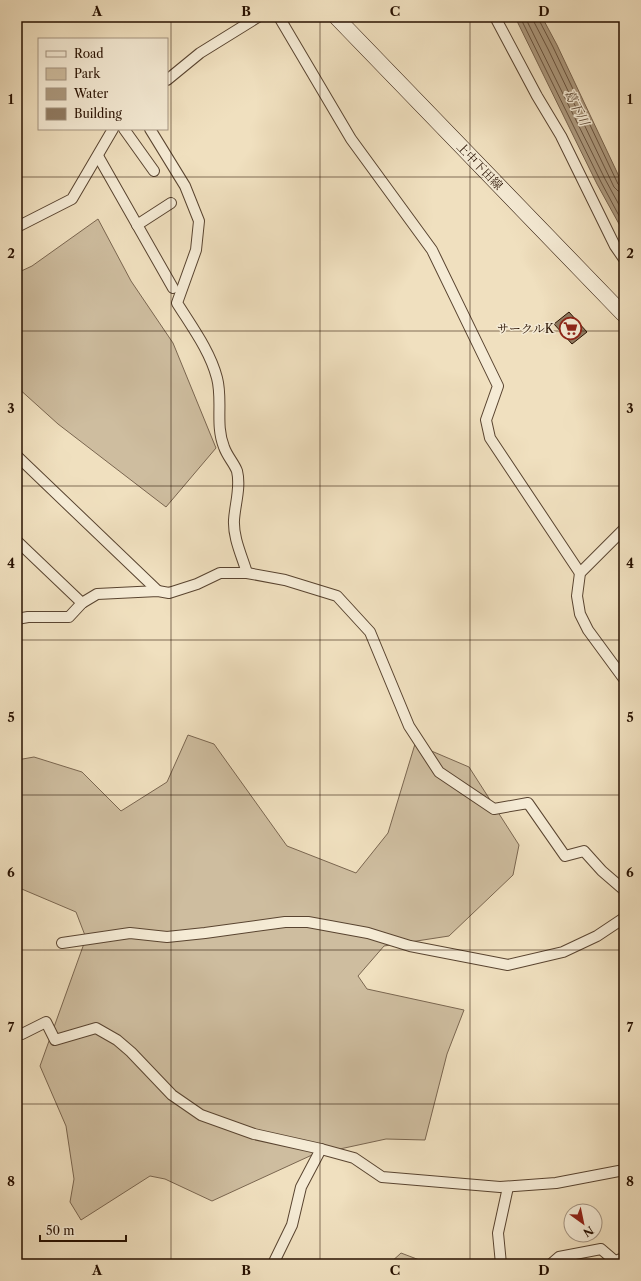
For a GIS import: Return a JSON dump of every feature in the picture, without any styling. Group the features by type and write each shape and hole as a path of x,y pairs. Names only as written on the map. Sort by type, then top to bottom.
{"main road":[{"name":"上中下田線","path":"336,17 624,315"}],"street":[{"path":"168,79 200,53 258,17"},
{"path":"279,17 351,139 432,250 498,386 486,420 490,438 580,573"},
{"path":"495,17 537,96 561,136 615,246 624,259"},
{"path":"17,227 72,199 112,130"},
{"path":"125,130 154,171"},
{"path":"151,130 185,186 199,221 196,250 177,303 204,347 217,378 220,396 220,425 224,447 237,471 238,491 234,520 235,534 247,573"},
{"path":"98,156 173,288"},
{"path":"137,225 171,203"},
{"path":"19,463 158,592"},
{"path":"624,529 580,573 577,596 580,614 588,630 624,679"},
{"path":"17,541 82,603"},
{"path":"17,619 28,617 69,617 82,603 97,594 169,593 197,584 220,573 247,573 285,580 337,596 370,632 409,726 439,772 494,809 528,803 565,856 584,851 602,871 624,890"},
{"path":"62,943 130,933 168,937 285,922 308,922 368,933 410,946 508,965 563,952 597,936 624,918"},
{"path":"17,1034 22,1034 46,1022 55,1040 96,1028 118,1040 172,1095 201,1115 254,1134 354,1158 382,1177 508,1187 556,1183 624,1170"},
{"path":"274,1264 292,1225 301,1187 321,1149"},
{"path":"501,1264 498,1233 508,1187"},
{"path":"551,1264 559,1257 601,1250 615,1261 624,1258"}],"green space":[{"path":"98,219 131,281 173,343 216,448 166,507 58,424 17,387 17,273 32,266"},
{"path":"188,735 214,744 287,846 356,873 388,833 415,744 469,767 519,845 513,875 449,936 384,946 358,976 367,989 464,1010 447,1054 425,1140 386,1139 312,1155 212,1201 165,1179 150,1176 81,1220 70,1202 74,1179 66,1126 40,1066 86,938 76,912 17,887 17,760 34,757 82,772 121,811 167,782"},
{"path":"401,1253 430,1264 389,1264"}],"water":[{"name":"葛下川","path":"515,17 542,17 557,45 624,187 624,233 597,184"}],"building":[{"name":"サークルK","path":"569,312 587,332 572,344 554,324"}],"place":[{"name":"サークルK","path":"570,328"}]}
